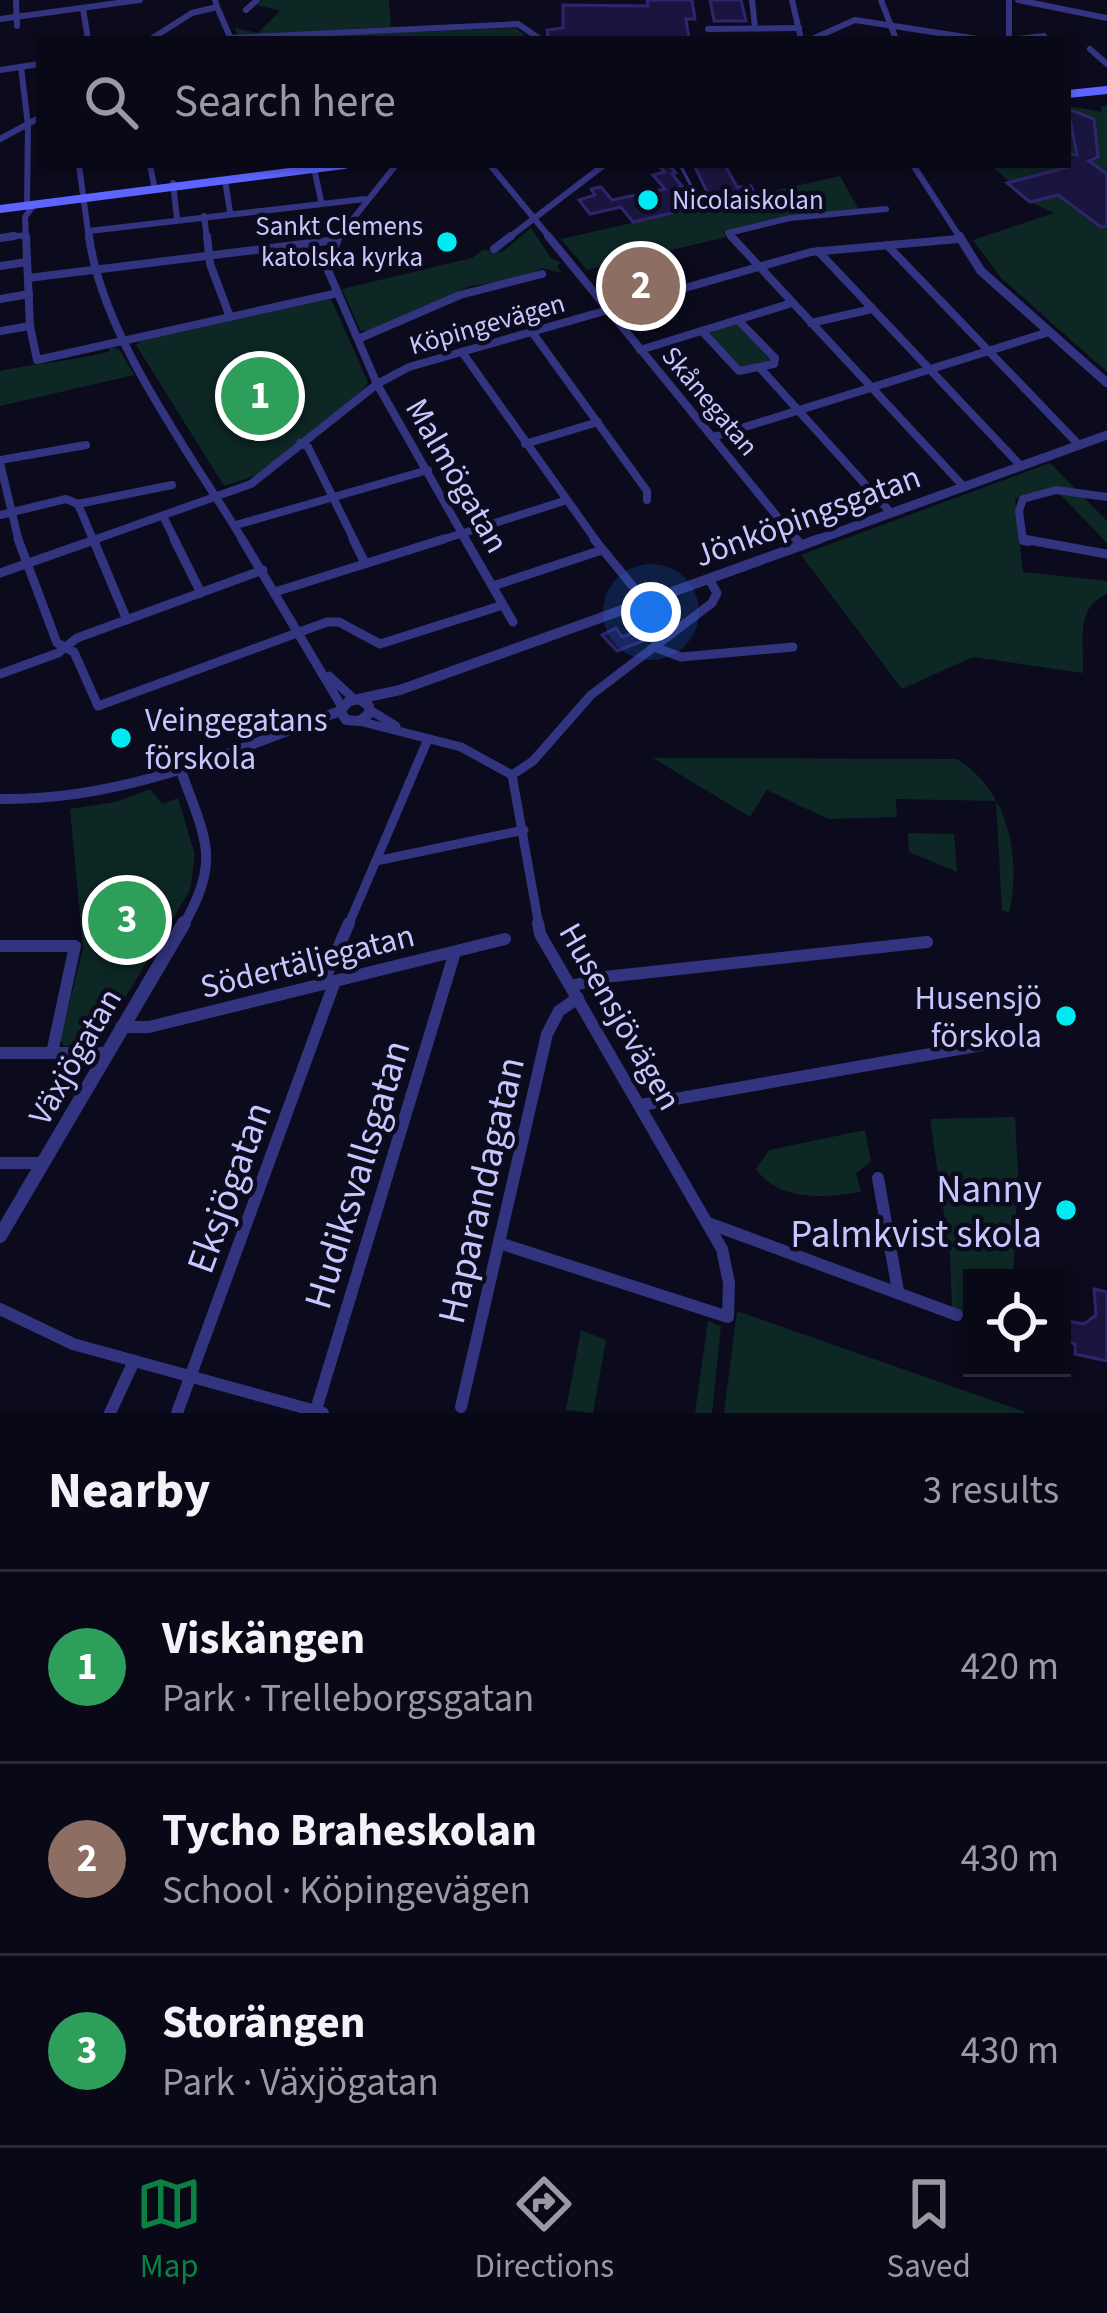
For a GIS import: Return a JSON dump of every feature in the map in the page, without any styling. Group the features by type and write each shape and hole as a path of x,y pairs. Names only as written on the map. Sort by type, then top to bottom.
{"main road":[{"path":"1071,91 1107,88"},
{"path":"84,197 223,174 301,168"},
{"path":"0,207 28,207 173,184"}],"street":[{"path":"16,0 17,22"},
{"path":"0,19 17,22 140,0"},
{"path":"246,10 257,0"},
{"path":"752,0 755,28"},
{"path":"792,0 800,36"},
{"path":"881,0 895,36"},
{"path":"1013,36 1013,0 1107,18"},
{"path":"156,36 195,11 216,4 229,36"},
{"path":"83,9 88,36"},
{"path":"818,36 851,20 958,36"},
{"path":"293,36 524,25 537,36"},
{"path":"708,29 799,28"},
{"path":"1090,49 1107,64"},
{"path":"0,70 36,65"},
{"path":"21,68 28,125 30,326 38,360 338,293"},
{"path":"0,139 36,120"},
{"path":"79,168 93,269 124,341 297,632 355,709 496,763 512,775 539,754 579,705 715,600 716,590 709,579"},
{"path":"151,168 154,185"},
{"path":"314,168 322,201"},
{"path":"28,278 336,240 393,168"},
{"name":"Skånegatan","path":"495,168 802,545"},
{"path":"494,250 600,168"},
{"path":"682,168 702,206"},
{"path":"915,168 981,271 1107,383"},
{"path":"223,174 230,212"},
{"path":"173,184 177,219"},
{"path":"89,231 322,201 365,200"},
{"path":"886,209 790,218 728,233 964,487"},
{"path":"203,216 208,254 230,317"},
{"path":"0,238 26,235"},
{"name":"Köpingevägen","path":"0,572 256,482 377,383 409,367 818,251 958,239"},
{"name":"Malmögatan","path":"336,240 327,261 377,383 513,622"},
{"path":"887,244 1079,446"},
{"path":"818,251 1021,466"},
{"path":"0,266 27,262"},
{"path":"358,339 455,296 542,274"},
{"path":"0,299 29,294"},
{"path":"640,350 792,303"},
{"path":"811,322 872,309"},
{"path":"702,331 737,370 760,368 776,360 738,320"},
{"path":"0,331 30,326"},
{"path":"532,332 647,491 647,500"},
{"path":"712,437 1049,332"},
{"path":"462,352 564,500 635,589"},
{"path":"760,368 891,513"},
{"path":"525,444 598,422"},
{"name":"Jönköpingsgatan","path":"355,709 1107,435"},
{"path":"300,443 308,447 365,563"},
{"path":"86,445 0,461 5,513 57,643 74,652 96,705 336,621 382,644 503,605"},
{"path":"236,525 428,470"},
{"path":"5,513 172,485"},
{"path":"1107,496 1044,492 1020,501 1023,541 1107,554"},
{"path":"275,592 564,500"},
{"path":"78,504 127,620"},
{"path":"163,516 201,593"},
{"path":"496,585 602,550"},
{"path":"0,674 263,570"},
{"path":"655,647 676,657 793,647"},
{"path":"0,799 83,798 355,709"},
{"name":"Eksjögatan","path":"177,1413 329,982 428,739"},
{"name":"Växjögatan","path":"0,1236 196,906 209,870 207,843 180,768"},
{"name":"Husensjövägen","path":"500,1243 728,1317 728,1268 708,1223 538,929 512,775"},
{"path":"376,861 524,830"},
{"name":"Södertäljegatan","path":"122,1027 149,1027 505,939"},
{"path":"574,992 605,977 927,942"},
{"path":"0,946 75,946 52,1053"},
{"name":"Hudiksvallsgatan","path":"318,1412 455,952"},
{"name":"Haparandagatan","path":"461,1407 547,1034 574,992"},
{"path":"641,1105 999,1042"},
{"path":"0,1053 107,1053"},
{"path":"0,1163 43,1163"},
{"path":"878,1178 898,1292"},
{"path":"708,1223 956,1315"},
{"path":"0,1309 73,1343 318,1412"},
{"path":"110,1413 134,1361"}],"green space":[{"path":"262,0 389,0 391,27 237,35 235,28 258,33 280,11 257,5"},
{"path":"516,28 525,36 317,36"},
{"path":"1101,106 1107,106 1107,372 1001,278 973,240 1054,213 1030,202 994,168 1071,168 1071,107 1102,112"},
{"path":"840,176 859,210 789,216 724,232 726,237 587,270 561,239"},
{"path":"531,228 551,258 561,263 557,266 562,273 542,268 520,278 471,286 369,332 360,330 342,289 472,258 483,250 502,252"},
{"path":"331,299 368,382 364,389 261,474 224,486 136,345"},
{"path":"734,322 772,362 740,369 708,334"},
{"path":"110,347 119,349 134,375 0,406 0,371 108,352"},
{"path":"1050,463 1107,521 1107,543 1054,488 1015,499 1023,572 1107,581 1107,594 1090,607 1086,617 1083,673 973,657 902,689 801,555"},
{"path":"653,758 957,759 974,772 996,801 896,799 897,817 828,819 767,790 750,817"},
{"path":"150,789 162,804 178,798 195,855 190,890 96,1046 64,1046 60,1039 83,949 70,809 115,802"},
{"path":"996,801 1012,848 1009,913 1002,910"},
{"path":"908,833 954,834 957,872 909,852"},
{"path":"1015,1117 1013,1269 963,1269 963,1312 952,1308 950,1255 930,1119"},
{"path":"865,1130 871,1162 856,1173 861,1192 818,1196 790,1192 756,1169 769,1150"},
{"path":"737,1311 1025,1412 1025,1413 724,1413"},
{"path":"708,1321 721,1326 712,1413 695,1413"},
{"path":"581,1330 606,1340 593,1413 566,1410"}],"building":[{"path":"647,0 692,0 695,19 686,19 689,36 548,36 547,30 563,28 563,5 648,6"},
{"path":"710,0 741,0 746,21 714,21"},
{"path":"1071,110 1094,119 1098,157 1089,161 1107,174 1107,226 1101,227 1058,195 1030,202 1007,183 1071,168 1071,154 1077,155"},
{"path":"661,168 676,173 672,174 682,186 676,188 693,208 633,222 621,207 590,214 579,200 595,195 591,189 601,187 612,200 665,189 653,175 665,172"},
{"path":"695,168 727,168 737,187 751,186 755,194 711,200"},
{"path":"647,617 658,633 653,637 617,651 602,635 616,628 622,637 642,630 636,621"},
{"path":"1094,1289 1107,1292 1107,1361 1075,1354 1071,1343 1071,1322 1084,1324 1096,1315"}],"place":[{"name":"Nicolaiskolan","path":"648,200"},
{"name":"Sankt Clemens katolska kyrka","path":"447,242"},
{"name":"Tycho Braheskolan","path":"641,286"},
{"name":"Viskängen","path":"260,396"},
{"name":"Veingegatans förskola","path":"121,738"},
{"name":"Storängen","path":"127,920"},
{"name":"Husensjö förskola","path":"1066,1016"},
{"name":"Nanny Palmkvist skola","path":"1066,1210"}]}
